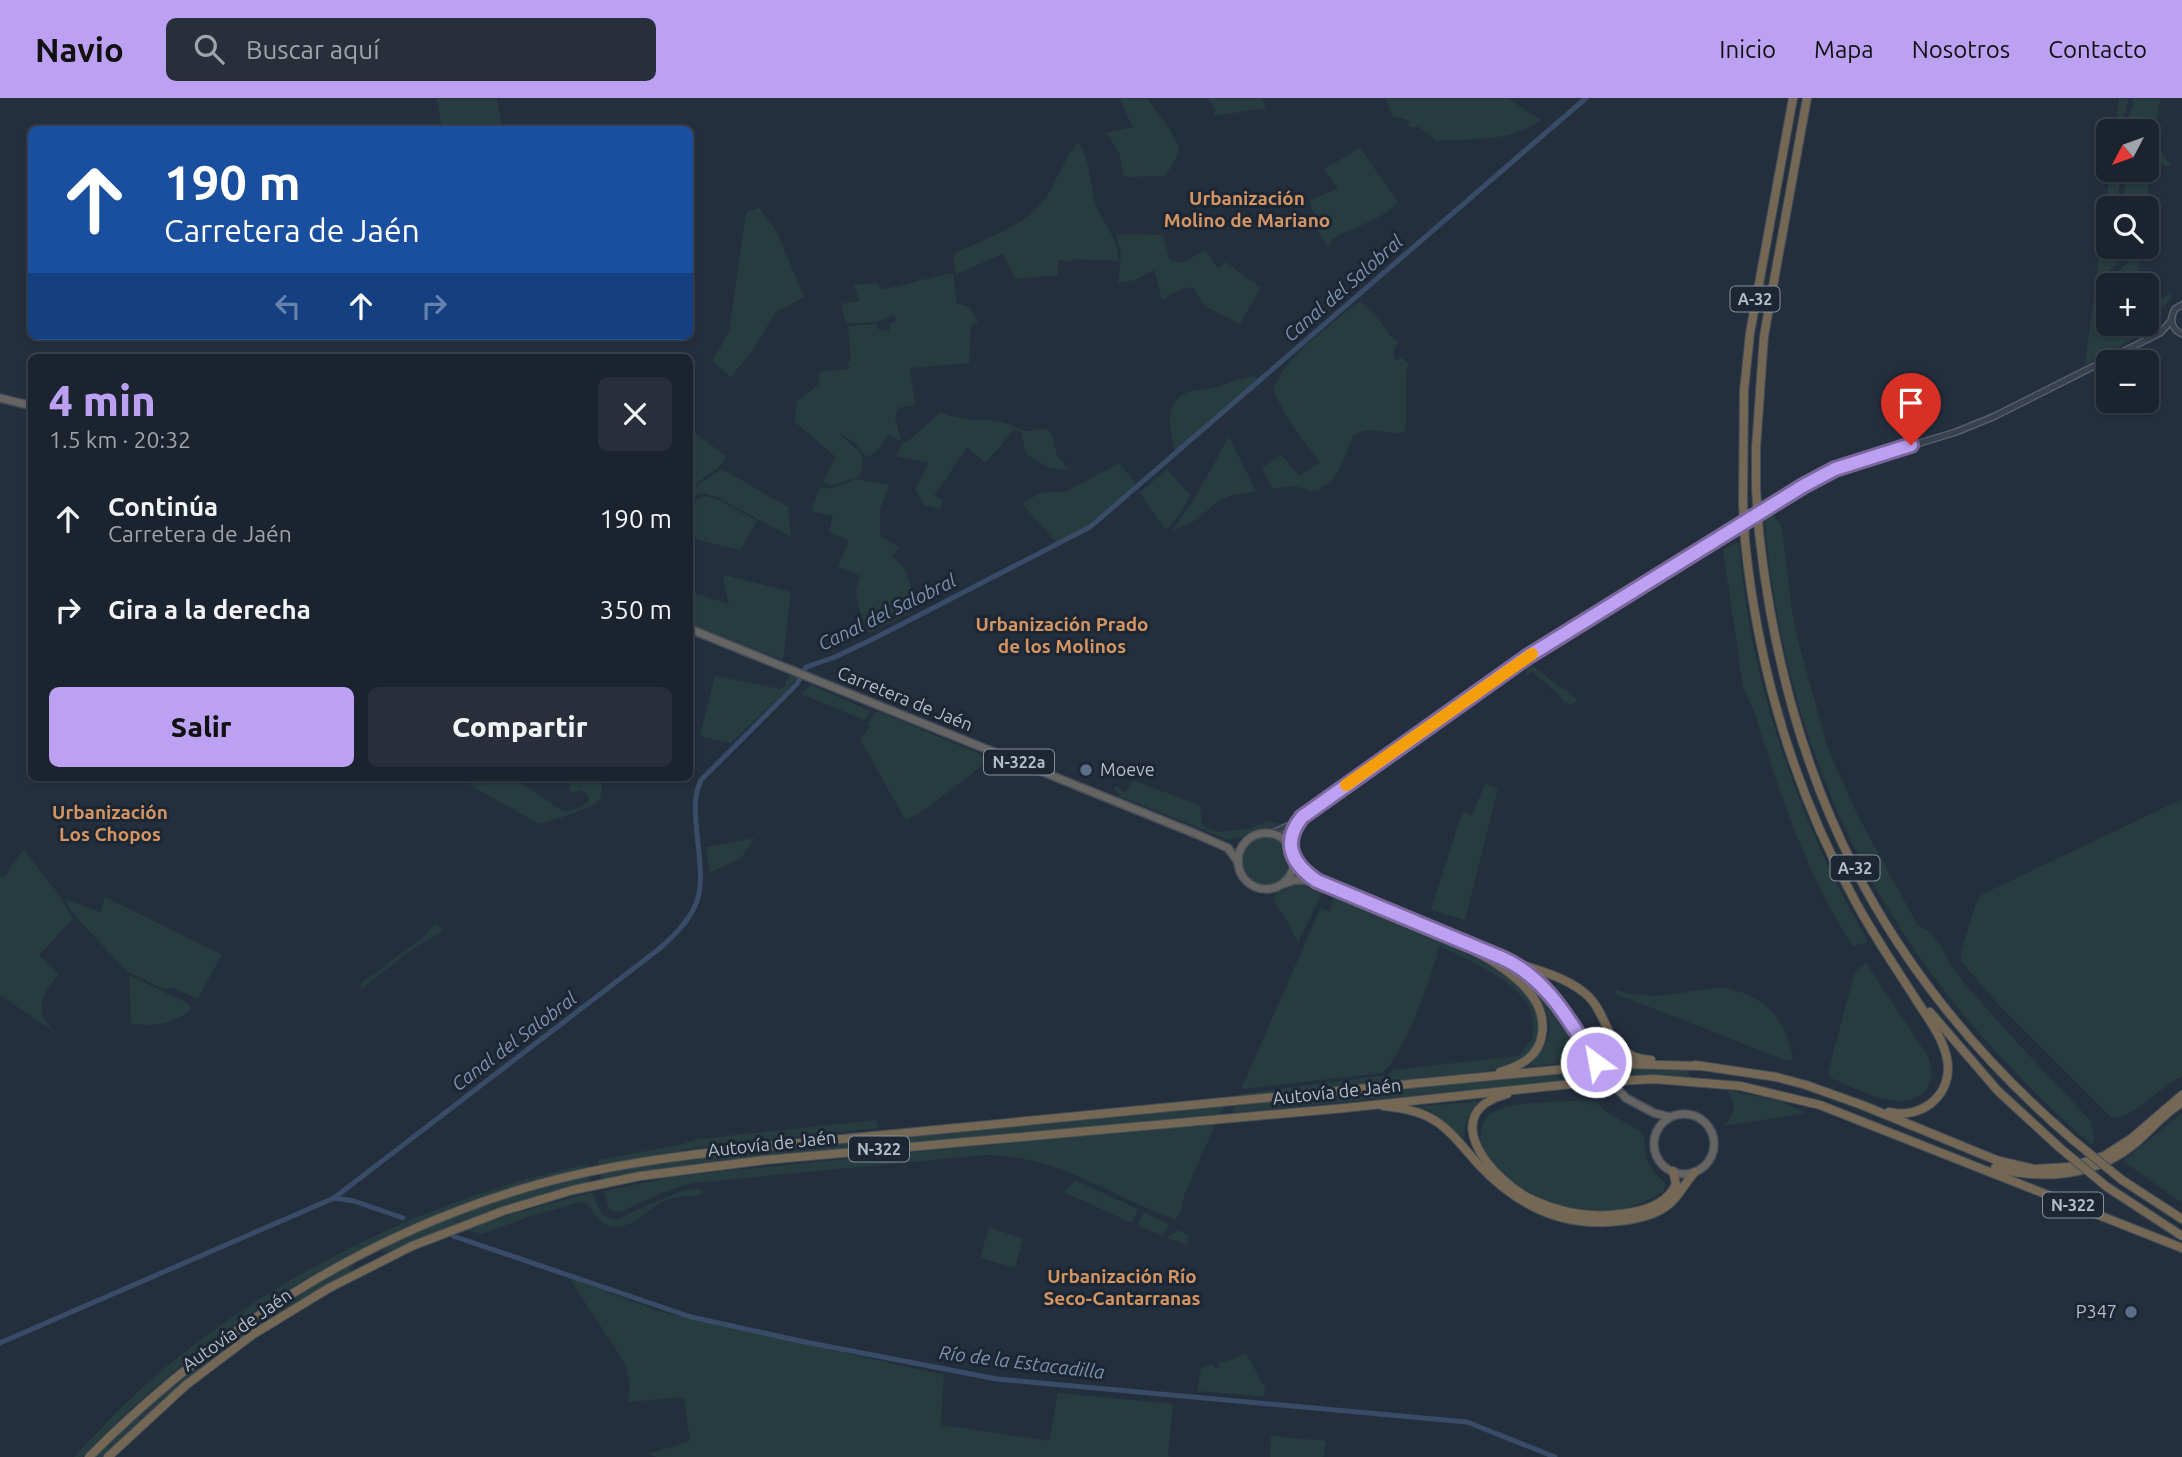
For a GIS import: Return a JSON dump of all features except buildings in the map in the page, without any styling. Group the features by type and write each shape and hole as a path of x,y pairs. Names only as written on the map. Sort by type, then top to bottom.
{"highway":[{"name":"A-32","path":"1793,98 1750,333 1744,391 1745,541 1758,634 1771,693 1794,769 1836,867 1887,953"},
{"name":"A-32","path":"1807,98 1764,336 1756,448 1756,489 1765,585 1791,710 1825,805 1867,892 1908,959 1954,1021 2022,1094 2073,1140 2122,1180 2182,1217"},
{"path":"0,398 28,405"},
{"name":"Carretera de Jaén","path":"693,630 1225,846 1238,862"},
{"path":"1225,846 1240,844 1257,835 1270,834"},
{"name":"N-322a","path":"1270,834 1279,837 1303,871 1317,881 1502,958"},
{"path":"1238,862 1241,849 1250,838"},
{"path":"1279,885 1292,870 1292,853"},
{"name":"N-322a","path":"1238,862 1245,879 1255,886 1267,888 1295,880 1317,881"},
{"path":"1440,933 1511,975 1533,995 1541,1008 1543,1028 1536,1050 1526,1061 1515,1067 1483,1078"},
{"path":"1862,1105 1896,1114 1922,1110 1939,1096 1948,1073 1948,1060 1939,1037 1887,953"},
{"path":"1887,953 1927,1009 1998,1091 2107,1187 2182,1236"},
{"path":"1502,958 1525,971 1546,990 1571,1022 1606,1077 1626,1098 1650,1115 1660,1126"},
{"path":"1502,958 1565,981 1585,992 1595,1005 1614,1042 1632,1056 1698,1066"},
{"name":"Autovía de Jaén","path":"89,1457 130,1416 182,1371 235,1330 313,1280 370,1249 439,1218 539,1184 640,1162 748,1147 1622,1064 1698,1066"},
{"name":"N-322","path":"1698,1066 1776,1077 1862,1105"},
{"name":"Autovía de Jaén","path":"108,1457 209,1367 252,1335 307,1300 368,1267 435,1236 550,1196 597,1184 716,1165 1654,1079 1726,1084 1773,1092 1820,1105 1965,1160"},
{"path":"1545,1087 1494,1098 1480,1109 1474,1123 1474,1143 1482,1157 1505,1182 1520,1193 1568,1212 1618,1215 1637,1212 1663,1200 1675,1187 1673,1171"},
{"path":"1862,1105 1996,1160 2017,1166 2052,1170 2087,1162 2113,1151 2182,1096"},
{"path":"1626,1098 1654,1114 1671,1117"},
{"path":"1965,1160 2024,1174 2061,1175 2075,1172 2119,1155 2182,1103"},
{"path":"1345,1108 1382,1106 1418,1112 1445,1128 1490,1177 1517,1199 1545,1213 1572,1220 1599,1223 1616,1221 1657,1211 1674,1200 1712,1155 1714,1142 1711,1130 1705,1123 1693,1115 1679,1114 1660,1126 1655,1139 1656,1152 1662,1164 1673,1171 1684,1174 1695,1172"},
{"name":"N-322","path":"1965,1160 2182,1248"}],"street":[{"path":"2160,333 2171,321 2175,309 2182,305"},
{"path":"2171,321 2180,333"},
{"path":"1270,834 1302,817 1527,657 1803,486 1845,466 1956,432 1993,417 2160,333 2180,333"},
{"path":"1292,853 1293,830 1302,817"}],"green space":[{"path":"437,98 497,98 502,126 442,126"},
{"path":"1119,98 1147,98 1171,132 1179,151 1165,176 1124,177 1119,152 1106,133 1133,127"},
{"path":"1206,98 1261,98 1266,108 1214,116 1215,108"},
{"path":"1386,98 1507,98 1541,120 1504,136 1436,141 1419,127 1410,127 1407,120 1392,116"},
{"path":"2119,98 2128,98 2126,112 2122,119 2116,119"},
{"path":"2133,98 2160,98 2157,119 2127,119"},
{"path":"1078,142 1088,165 1096,205 1114,239 1118,261 1058,260 1058,275 1015,279 1003,254 956,274 953,257 957,252 1007,229 1040,205"},
{"path":"1360,148 1398,202 1375,219 1331,240 1329,248 1318,232 1310,201 1338,188 1324,169"},
{"path":"2160,149 2171,164 2160,164"},
{"path":"2108,182 2121,182 2118,189 2119,196 2107,196"},
{"path":"2127,182 2149,182 2147,196 2125,196"},
{"path":"759,208 777,232 804,297 775,313 754,348 731,377 712,361 729,332 746,212"},
{"path":"1116,234 1163,235 1170,260 1181,263 1206,250 1218,268 1226,262 1261,288 1240,324 1205,306 1192,287 1179,290 1162,300 1154,270 1135,280 1118,283 1121,254"},
{"path":"2099,259 2120,259 2107,273 2097,273"},
{"path":"2128,259 2139,259 2138,273 2116,273 2127,264"},
{"path":"951,273 954,276 956,303 969,307 978,322 971,326 969,363 910,368 915,405 898,408 895,417 901,441 888,435 879,449 866,458 858,445 838,432 861,454 862,467 860,476 830,486 823,481 836,457 795,422 797,401 818,385 820,372 849,369 848,362 851,361 848,326 876,324 878,329 889,331 890,323 897,321 894,315 875,322 846,324 841,304 859,301 854,285 878,283 881,290"},
{"path":"2096,279 2096,336 2139,336 2113,350 2096,350 2096,359 2085,365"},
{"path":"2170,294 2172,297 2159,312 2159,300"},
{"path":"1361,302 1390,336 1398,341 1393,353 1395,361 1402,358 1408,363 1406,428 1400,433 1364,431 1353,436 1344,460 1331,482 1318,490 1311,491 1294,486 1272,489 1262,468 1281,455 1300,476 1320,462 1288,418 1273,389 1288,364 1299,353"},
{"path":"1253,376 1258,378 1175,451 1170,418 1174,403 1180,397 1188,392 1210,389"},
{"path":"941,412 957,418 1008,424 1026,431 1046,429 1052,435 1057,455 1072,474 1068,470 1047,467 1028,455 1021,432 1014,430 984,462 967,447 934,496 943,500 940,509 924,505 915,488 929,463 896,456 903,441 907,442"},
{"path":"693,432 726,456 719,467 693,486"},
{"path":"1229,437 1256,491 1220,500 1194,521 1172,531 1193,501"},
{"path":"1119,463 1136,484 1087,526 1057,543 1022,504 1040,493 1067,491"},
{"path":"722,469 788,507 791,537 717,497 693,495 693,488"},
{"path":"1167,469 1190,495 1182,511 1166,530 1140,493"},
{"path":"855,479 889,485 880,509 880,536 899,547 892,557 905,569 915,599 922,597 908,614 869,633 856,597 860,576 838,567 849,540 829,532 833,516 811,511 820,487 832,489"},
{"path":"705,496 717,499 757,521 740,550 693,539 693,500"},
{"path":"1772,513 1782,528 1792,612 1828,749 1858,816 1918,926 1931,934 1957,974 2091,1121 2094,1138 2092,1145 2020,1077 1947,995 1904,934 1866,870 1834,804 1808,736 1788,665 1773,591 1764,515"},
{"path":"1739,542 1743,584 1758,667 1781,749 1828,866 1868,942 1853,946 1821,891 1795,832 1754,711 1743,687 1723,549"},
{"path":"725,575 791,592 783,660 693,625 693,593 729,604 723,580"},
{"path":"1530,660 1533,666 1578,700 1572,704 1565,703 1558,693 1532,672 1525,677"},
{"path":"790,674 797,677 790,687 731,743 700,736 715,676 780,689 784,687"},
{"path":"811,685 871,711 864,720 801,694"},
{"path":"877,711 978,753 985,759 983,765 906,821 860,739 871,726 867,724"},
{"path":"1133,780 1198,805 1202,824 1220,832 1252,828 1267,821 1280,823 1253,834 1226,839 1120,796 1114,789 1117,786 1125,793"},
{"path":"472,781 518,781 564,812 589,801 588,795 580,790 571,793 568,781 602,781 602,789 599,800 589,807 539,824 470,785"},
{"path":"1485,784 1498,788 1465,920 1431,910 1462,812 1472,815"},
{"path":"2182,799 2182,1076 2138,1108 2120,1117 2111,1117 1997,1003 1961,961 1961,952 1977,900 1983,894"},
{"path":"1266,837 1283,844 1290,861 1283,878 1266,885 1249,878 1242,861 1249,844"},
{"path":"755,838 740,859 710,872 706,847"},
{"path":"23,849 60,896 73,919 39,955 59,974 47,990 42,1004 44,1018 56,1033 0,995 0,877 4,878"},
{"path":"1297,885 1323,891 1298,943 1273,900 1277,892"},
{"path":"105,897 222,955 197,999 174,988 163,989 128,972 87,929 64,898 100,912"},
{"path":"1333,897 1442,942 1493,967 1513,981 1523,990 1537,1013 1539,1033 1532,1050 1517,1061 1481,1072 1239,1097 1240,1094 1387,1075 1394,1070 1518,1056 1532,1039 1531,1012 1516,990 1491,972 1439,946 1431,976 1408,1033 1391,1064 1382,1073 1241,1089 1321,907 1330,912"},
{"path":"435,923 444,930 415,947 361,989 361,983 425,936"},
{"path":"1866,963 1929,1058 1931,1081 1923,1093 1913,1099 1902,1101 1877,1097 1831,1078 1828,1072 1855,971"},
{"path":"129,975 187,1003 190,1006 189,1012 162,1024 131,1024"},
{"path":"1527,983 1560,1018 1586,1060 1528,1067 1545,1045 1550,1025 1543,1005"},
{"path":"1723,987 1751,996 1772,1011 1785,1033 1793,1061 1616,994 1616,990 1645,995 1670,995"},
{"path":"1596,1070 1602,1077 1232,1113 1236,1104"},
{"path":"1607,1070 1687,1070 1690,1077 1613,1077"},
{"path":"1726,1090 1780,1101 1807,1113 1723,1126 1734,1109"},
{"path":"1590,1100 1643,1133 1648,1161 1665,1182 1664,1191 1645,1202 1623,1209 1600,1212 1578,1210 1548,1201 1513,1182 1498,1170 1487,1156 1481,1142 1482,1127 1495,1111 1528,1104"},
{"path":"1482,1101 1468,1118 1465,1139 1430,1110 1414,1107"},
{"path":"1225,1106 1221,1114 707,1163 601,1181 600,1173 721,1153"},
{"path":"2182,1113 2182,1203 2123,1161"},
{"path":"876,1120 878,1128 701,1147 599,1166 598,1160 698,1139"},
{"path":"1216,1122 1184,1196 1181,1212 1175,1219 1060,1169 1011,1157 984,1155 693,1183 667,1191 620,1212 609,1209 604,1191 667,1178 724,1171"},
{"path":"588,1164 589,1167 515,1188 444,1213 314,1274 253,1312 195,1355 138,1403 82,1457 74,1457 126,1403 168,1366 253,1303 329,1258 450,1204 515,1182"},
{"path":"589,1175 590,1183 510,1205 444,1229 390,1253 382,1252 394,1242 445,1219 513,1196"},
{"path":"1075,1180 1138,1209 1132,1223 1064,1192"},
{"path":"698,1188 704,1191 703,1194 666,1200 624,1226 605,1224 581,1202 482,1234 466,1230 515,1213 593,1192 603,1214 615,1220 678,1192"},
{"path":"1144,1212 1169,1224 1163,1236 1137,1226"},
{"path":"989,1227 1023,1239 1015,1268 980,1258"},
{"path":"1178,1230 1189,1236 1187,1245 1167,1238"},
{"path":"344,1266 353,1266 349,1272 262,1325 105,1457 93,1457 146,1405 241,1330"},
{"path":"569,1278 662,1312 944,1375 941,1425 1049,1441 1058,1393 1173,1404 1168,1456 1173,1457 657,1457 648,1454 690,1441 684,1397 628,1402 630,1384 625,1363"},
{"path":"1246,1353 1265,1388 1265,1395 1197,1391 1201,1368 1213,1364 1215,1369 1222,1361 1224,1363"},
{"path":"1271,1436 1326,1441 1323,1457 1270,1457"}],"waterway":[{"name":"Canal del Salobral","path":"0,1343 334,1198 659,949 688,919 699,892 700,862 695,806 701,780 797,684 806,667 875,638 1090,527 1586,98"},
{"name":"Río de la Estacadilla","path":"334,1198 354,1201 403,1218"},
{"name":"Río de la Estacadilla","path":"453,1236 691,1317 805,1342 997,1379 1467,1422 1555,1457"}],"slow traffic":[{"path":"1346,785 1532,654"}],"place":[{"name":"Moeve","path":"1086,770"},
{"name":"P347","path":"2131,1312"}],"district":[{"name":"Urbanización Molino de Mariano","path":"1247,209"},
{"name":"Urbanización Prado de los Molinos","path":"1062,635"},
{"name":"Urbanización Los Chopos","path":"110,823"},
{"name":"Urbanización Río Seco-Cantarranas","path":"1122,1287"}],"route":[{"path":"1596,1062 1556,1002 1525,971 1502,958 1317,881 1298,866 1291,850 1293,830 1302,817 1450,710 1570,630 1803,486 1835,469 1911,445"}]}
